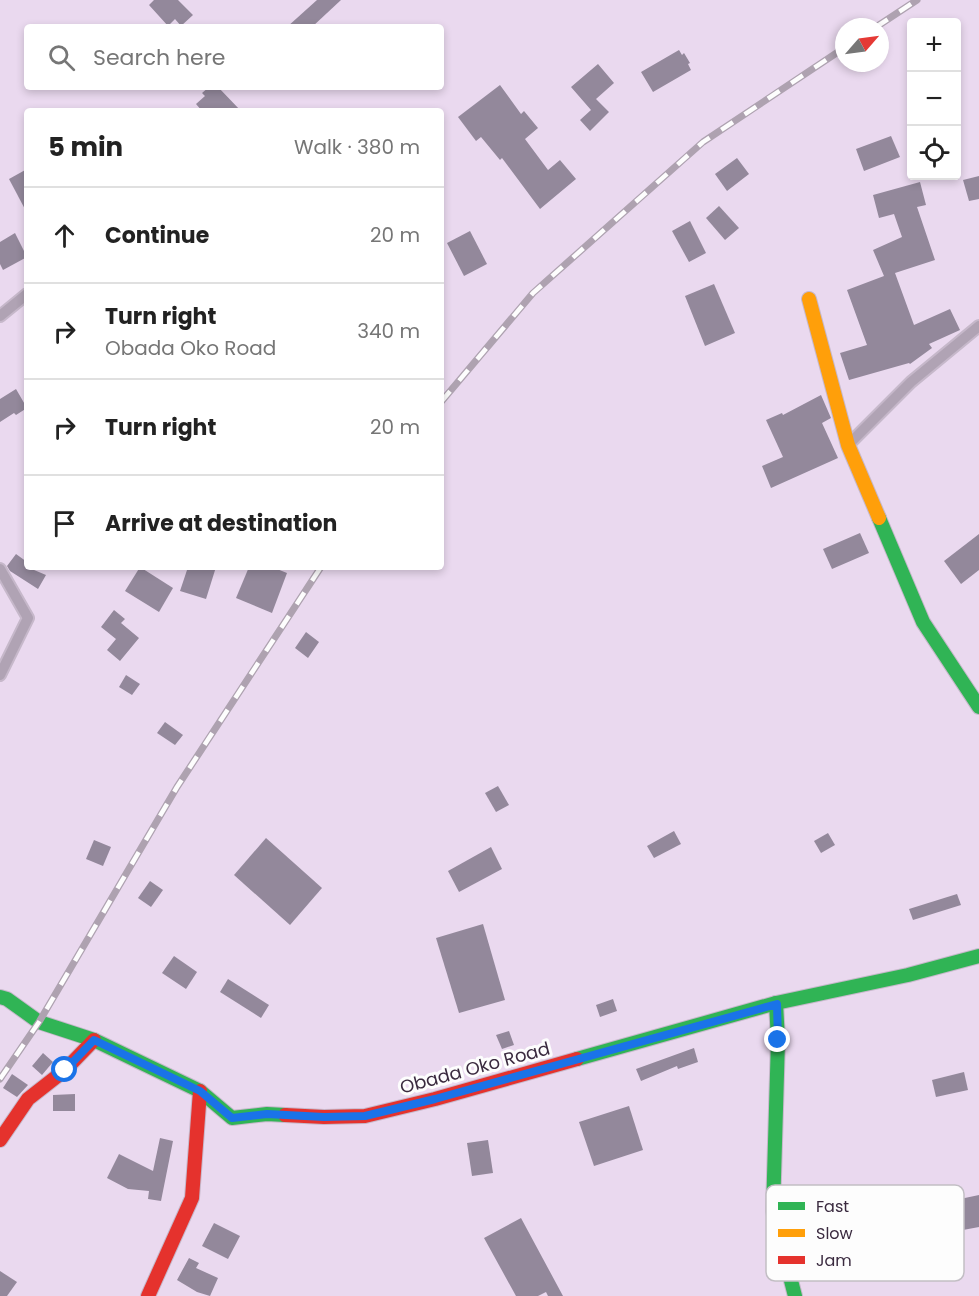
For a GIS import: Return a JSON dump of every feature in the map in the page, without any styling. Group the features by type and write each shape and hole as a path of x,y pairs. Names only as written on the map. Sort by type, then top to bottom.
{"street":[{"path":"0,316 24,296"},
{"path":"808,299 848,445 922,622 979,707"},
{"path":"848,445 911,382 979,326"},
{"path":"0,569 28,618 0,675"},
{"name":"Obada Oko Road","path":"0,997 7,999 39,1022 94,1040 200,1091 232,1118 267,1114 324,1117 365,1116 435,1099 777,1004 908,975 979,956"},
{"path":"776,1185 777,1004"},
{"path":"0,1140 28,1099 65,1070 94,1040"},
{"path":"148,1296 192,1198 200,1091"},
{"path":"791,1281 795,1296"}],"building":[{"path":"154,0 178,0 193,15 183,24 179,24 175,19 170,24 166,24 149,5"},
{"path":"317,0 341,0 315,24 290,24"},
{"path":"679,50 682,55 684,53 690,63 688,64 691,70 653,92 641,72"},
{"path":"598,64 614,83 596,99 609,112 590,131 580,120 591,110 571,87"},
{"path":"500,85 521,114 524,111 538,128 525,139 548,170 560,160 576,179 540,209 502,158 500,160 481,137 476,141 458,117"},
{"path":"206,90 221,90 238,108 199,108 196,104 205,96 202,93"},
{"path":"891,136 900,157 864,171 856,149"},
{"path":"737,158 749,174 727,191 715,174"},
{"path":"24,171 24,207 9,179"},
{"path":"979,176 979,199 969,201 963,180"},
{"path":"920,182 926,205 917,207 935,260 895,273 914,325 950,309 960,330 929,344 932,348 910,364 849,380 840,353 867,345 847,290 884,276 873,250 902,237 894,214 879,218 873,195"},
{"path":"719,206 739,228 725,240 706,218"},
{"path":"690,221 706,253 689,262 672,231"},
{"path":"470,231 487,264 464,276 447,243"},
{"path":"15,233 24,251 24,259 3,270 0,264 0,242"},
{"path":"714,284 735,333 705,346 685,296"},
{"path":"16,389 24,403 24,410 0,422 0,399"},
{"path":"821,395 831,418 822,423 838,458 771,488 762,466 783,457 766,420 782,413 783,415"},
{"path":"860,533 869,553 832,569 823,549"},
{"path":"979,534 979,570 961,584 944,561"},
{"path":"16,554 24,560 24,570 34,570 46,575 38,589 10,571 7,566"},
{"path":"138,570 145,570 173,588 159,612 125,591"},
{"path":"187,570 215,570 206,599 180,591"},
{"path":"248,570 280,570 287,573 272,613 236,598"},
{"path":"114,610 125,619 121,623 139,638 120,661 107,650 116,639 101,627"},
{"path":"306,632 319,642 308,658 295,648"},
{"path":"126,675 140,684 132,695 119,687"},
{"path":"165,722 183,735 175,745 157,733"},
{"path":"498,786 509,805 496,812 485,793"},
{"path":"674,831 681,844 654,858 647,846"},
{"path":"828,833 835,845 821,853 814,841"},
{"path":"266,838 322,888 290,925 234,875"},
{"path":"94,840 111,847 103,866 86,859"},
{"path":"491,847 502,869 459,892 448,871"},
{"path":"150,881 163,890 151,907 138,898"},
{"path":"957,894 961,905 913,920 909,909"},
{"path":"483,924 505,1000 459,1013 436,938"},
{"path":"174,956 197,972 186,989 162,973"},
{"path":"228,979 269,1005 261,1018 220,992"},
{"path":"613,999 617,1011 600,1017 596,1005"},
{"path":"509,1031 514,1045 502,1049 496,1035"},
{"path":"694,1048 698,1062 678,1069 677,1066 641,1081 636,1069"},
{"path":"43,1053 53,1062 42,1075 32,1066"},
{"path":"964,1072 968,1090 936,1097 932,1080"},
{"path":"12,1074 28,1085 17,1097 3,1088"},
{"path":"75,1094 75,1111 53,1111 53,1095"},
{"path":"629,1106 643,1150 594,1166 579,1122"},
{"path":"160,1138 173,1141 161,1201 148,1199 149,1191 128,1189 107,1178 119,1154 153,1171"},
{"path":"488,1140 493,1173 472,1176 467,1143"},
{"path":"979,1195 979,1227 964,1230 964,1198"},
{"path":"521,1218 563,1296 548,1296 546,1292 538,1296 516,1296 484,1238"},
{"path":"214,1223 240,1236 228,1259 202,1246"},
{"path":"189,1258 199,1263 196,1268 218,1278 210,1296 197,1292 177,1280"},
{"path":"0,1271 17,1282 7,1296 0,1296"}],"railway":[{"path":"889,18 917,0"},
{"path":"444,398 533,293 703,142 835,54"},
{"path":"0,1079 39,1022 177,787 319,570"}],"traffic: fast":[{"path":"879,518 923,622 979,707"},
{"path":"577,1059 776,1003 908,975 979,956"},
{"path":"0,997 7,999 39,1022 94,1040 200,1091 232,1118 267,1114 285,1115"},
{"path":"774,1185 778,1040 776,1003"},
{"path":"791,1281 795,1296"}],"traffic: slow":[{"path":"809,299 848,445 879,518"}],"traffic: jam":[{"path":"0,1140 28,1099 65,1070 94,1040"},
{"path":"285,1115 365,1116 577,1059"},
{"path":"148,1296 192,1198 200,1091"}],"route":[{"path":"65,1070 94,1040 200,1091 232,1118 267,1114 324,1117 365,1116 435,1099 777,1004 778,1040"}]}
